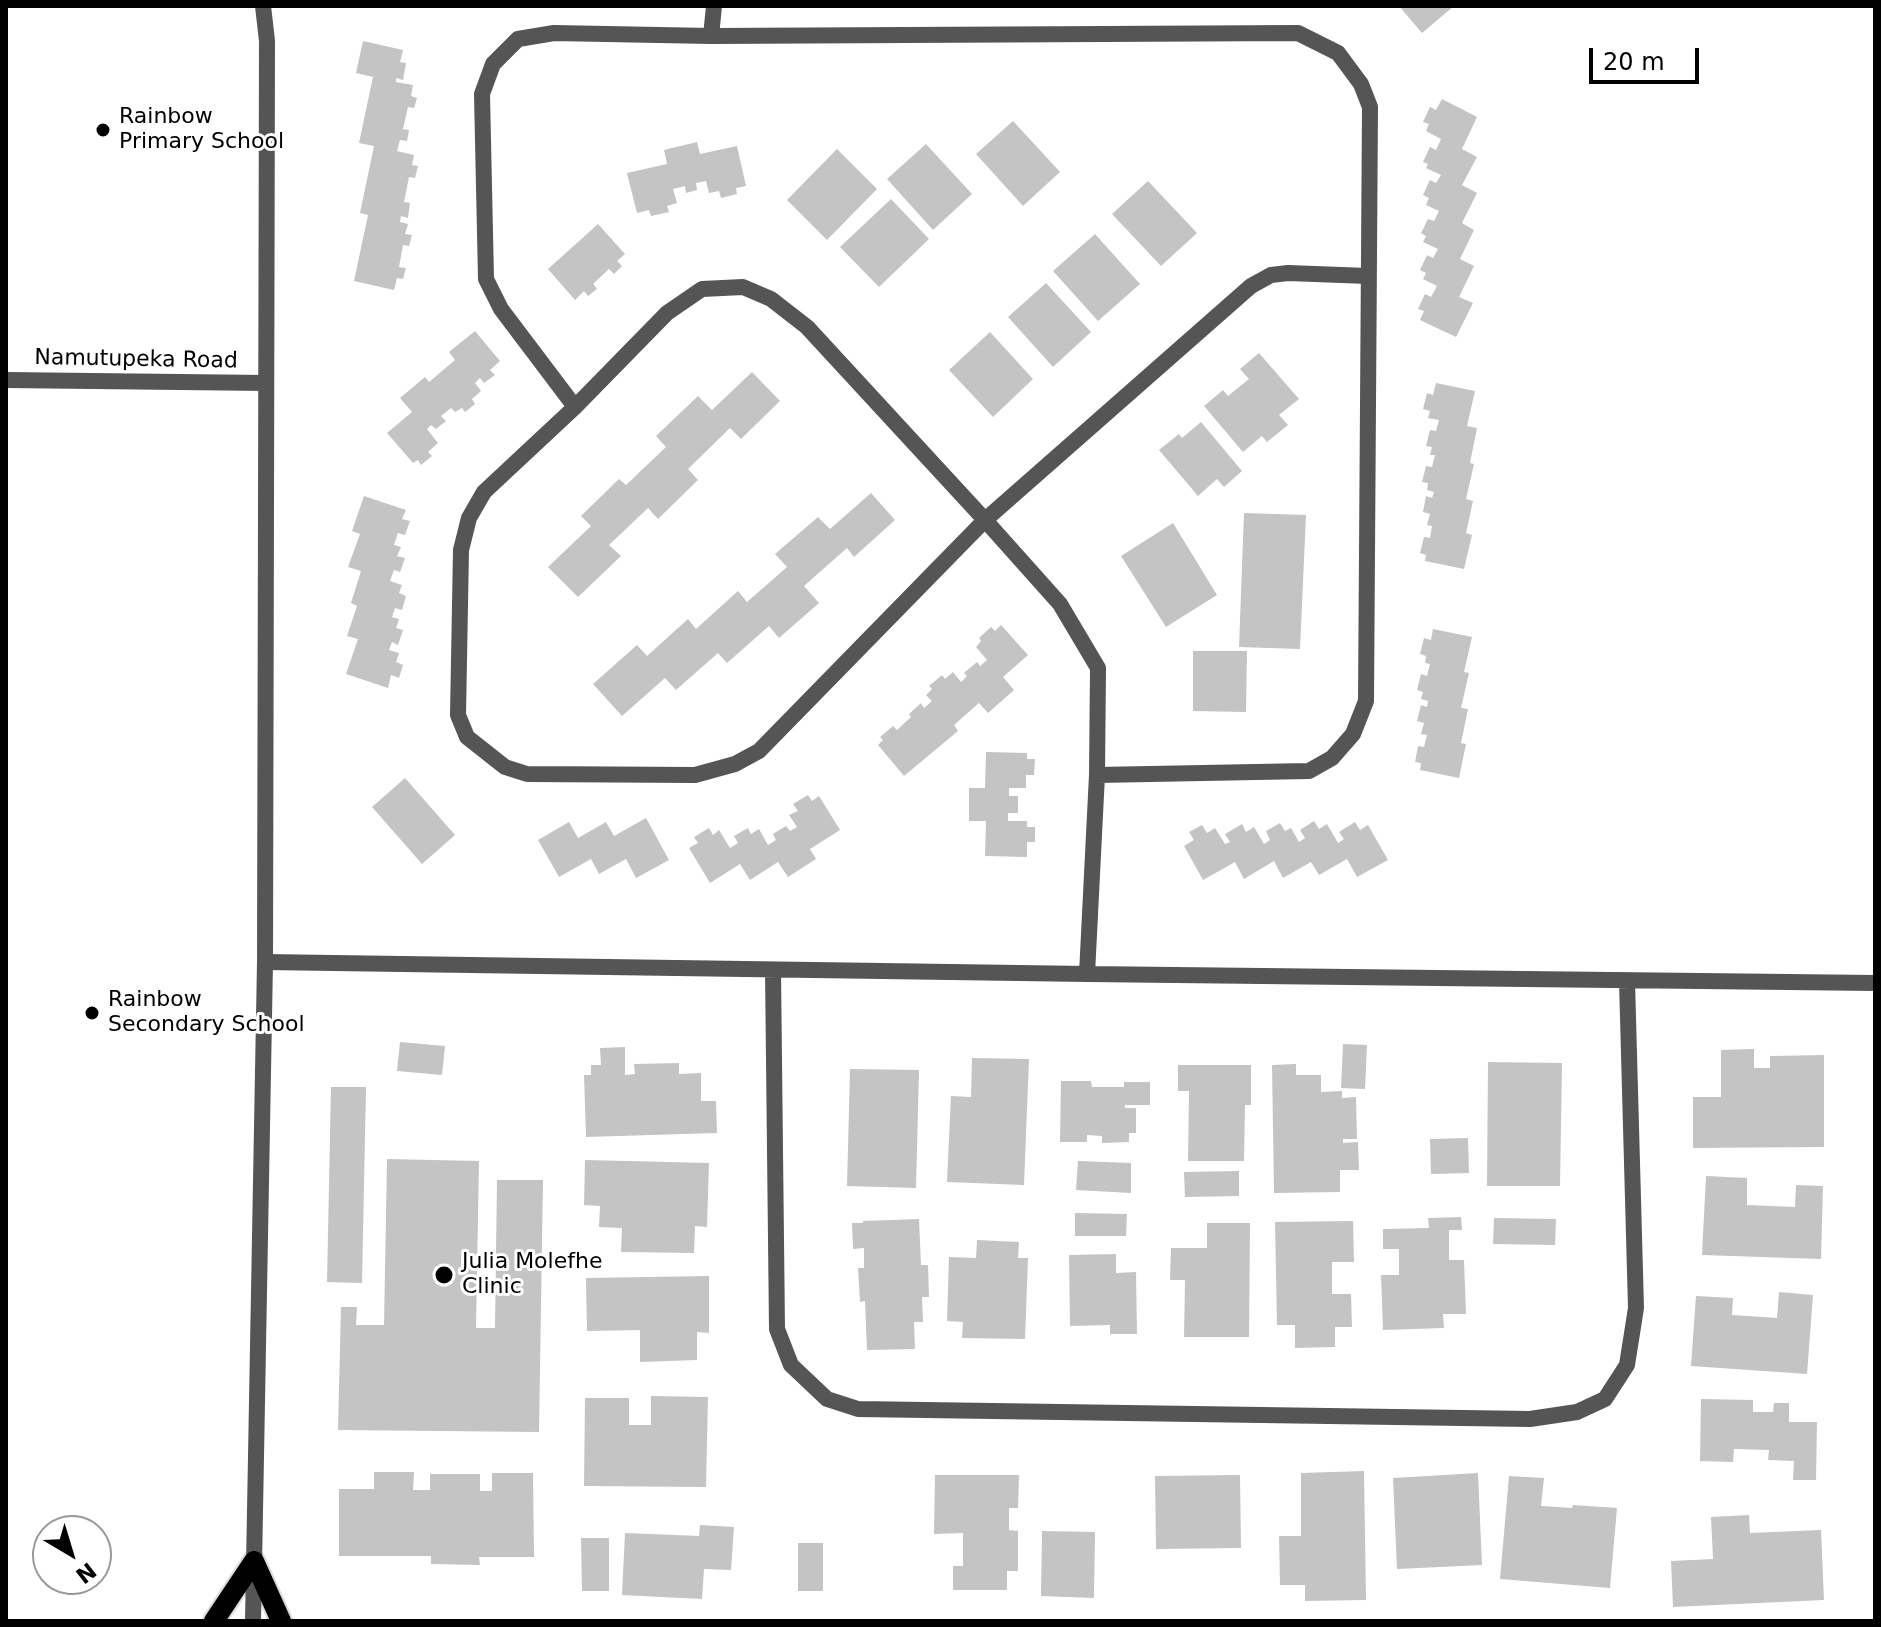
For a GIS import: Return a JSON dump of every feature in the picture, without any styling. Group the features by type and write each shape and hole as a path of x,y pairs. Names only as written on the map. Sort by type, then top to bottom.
{"main road":[{"path":"214,1621 254,1561"},
{"path":"254,1561 281,1621"}],"street":[{"path":"253,1621 265,962 267,41 263,6"},
{"path":"711,36 714,6"},
{"path":"575,407 501,309 486,279 482,94 493,64 518,39 554,33 711,36 1298,33 1338,53 1361,84 1370,107 1366,701 1353,734 1332,758 1309,771 1097,775"},
{"path":"1087,974 1097,775 1098,668 1060,604 985,520 807,327 771,299 743,287 702,289 667,313 575,407 484,492 469,518 461,550 458,715 467,737 505,767 527,774 695,775 735,764 759,751 985,520 1251,286 1271,275 1288,273 1368,276"},
{"name":"Namutupeka Road","path":"6,380 266,383"},
{"path":"265,962 1875,983"},
{"path":"773,970 777,1329 791,1365 827,1399 858,1409 1530,1419 1577,1412 1605,1399 1627,1365 1636,1308 1627,981"}],"building":[{"path":"1399,6 1454,6 1422,33"},
{"path":"363,41 403,50 400,62 406,63 403,80 396,78 396,82 413,85 411,96 417,98 414,108 408,107 403,129 409,130 407,141 400,140 397,151 414,155 412,165 418,166 415,178 409,177 404,202 410,203 408,218 401,216 400,222 408,224 405,234 412,235 409,246 403,245 399,267 406,268 403,279 397,278 394,290 354,281 368,215 360,213 374,146 359,143 373,77 356,73"},
{"path":"1442,99 1477,117 1462,149 1477,157 1462,185 1477,193 1462,223 1474,230 1460,259 1474,266 1459,297 1473,303 1456,337 1420,320 1424,311 1418,309 1425,294 1431,297 1437,286 1423,279 1426,273 1420,270 1427,255 1433,258 1438,249 1423,242 1426,236 1421,233 1428,219 1434,221 1439,211 1426,205 1429,198 1423,195 1430,180 1436,183 1441,175 1426,168 1428,164 1423,162 1430,147 1436,150 1441,139 1426,131 1429,124 1423,122 1430,107 1436,110"},
{"path":"1013,121 1060,172 1023,206 976,154"},
{"path":"697,142 700,154 737,146 746,186 736,188 737,194 721,198 719,191 709,193 706,181 696,183 697,190 686,193 685,186 673,189 677,203 667,206 669,212 651,216 649,210 637,213 627,173 667,164 664,150"},
{"path":"926,144 972,194 933,230 887,179"},
{"path":"837,149 877,189 827,240 787,200"},
{"path":"1148,181 1197,233 1161,266 1112,214"},
{"path":"891,199 929,239 879,287 840,247"},
{"path":"598,224 625,254 617,261 622,266 614,274 609,269 593,284 597,289 588,296 584,291 575,300 548,269"},
{"path":"1095,234 1140,284 1098,321 1053,271"},
{"path":"1046,283 1091,332 1053,367 1008,317"},
{"path":"475,331 500,361 490,370 495,375 484,383 480,378 475,383 481,391 472,399 475,404 465,412 462,408 455,412 451,408 441,416 446,421 436,429 431,425 427,429 438,443 428,452 432,456 421,465 418,460 413,463 387,433 412,412 400,398 425,377 429,382 455,360 449,352"},
{"path":"990,332 1033,379 993,417 949,370"},
{"path":"1259,353 1299,399 1279,415 1288,425 1267,442 1262,436 1243,452 1204,406 1223,390 1228,396 1249,379 1240,369"},
{"path":"752,372 780,401 741,439 730,428 688,469 698,480 658,519 648,508 609,545 621,556 578,597 548,567 591,526 581,516 619,479 626,485 666,447 656,436 698,396 712,410"},
{"path":"1436,383 1475,391 1467,426 1477,428 1470,463 1474,464 1466,499 1473,501 1466,533 1472,535 1464,569 1425,561 1426,555 1420,553 1424,537 1430,538 1432,526 1427,525 1430,514 1423,512 1426,496 1432,498 1434,492 1427,490 1428,483 1422,482 1426,466 1432,467 1435,455 1430,455 1432,447 1426,446 1430,430 1436,431 1439,420 1428,418 1430,411 1423,409 1427,393 1433,395"},
{"path":"1201,422 1242,471 1224,487 1217,479 1198,496 1159,450 1179,434 1182,438"},
{"path":"871,493 895,520 854,557 847,548 804,586 819,603 779,638 769,626 727,663 718,653 676,690 665,678 622,716 593,684 637,645 647,656 688,619 696,629 738,591 747,602 787,567 775,554 818,517 830,529"},
{"path":"364,496 406,510 402,519 410,521 405,535 398,533 394,545 401,547 397,556 405,558 400,572 394,570 390,581 402,585 399,593 406,596 402,610 395,608 392,617 399,619 396,628 403,630 398,645 392,642 389,650 399,653 396,662 403,665 399,678 391,675 388,688 346,674 358,639 347,636 357,606 351,603 361,571 348,567 360,534 352,531"},
{"path":"1244,513 1306,515 1300,649 1239,647"},
{"path":"1173,523 1217,595 1166,627 1121,556"},
{"path":"1001,625 1028,655 1003,677 1014,690 988,713 979,703 954,725 958,731 904,776 878,745 883,740 880,737 893,726 897,730 921,703 924,708 932,701 926,695 932,689 929,686 942,675 945,679 953,672 961,682 967,676 964,673 977,662 980,666 987,660 976,647 981,641 979,638 991,627 995,631"},
{"path":"1433,629 1472,637 1464,672 1469,673 1461,708 1468,709 1461,743 1466,744 1459,778 1420,770 1421,763 1415,762 1418,746 1424,747 1427,735 1421,734 1424,723 1417,721 1421,705 1427,707 1428,701 1421,699 1423,692 1417,690 1421,674 1427,676 1430,664 1425,663 1426,656 1420,654 1424,638 1431,640"},
{"path":"1193,651 1247,651 1246,712 1193,711"},
{"path":"986,752 1027,753 1027,759 1035,759 1034,775 1026,775 1026,788 1009,788 1009,796 1018,796 1018,813 1008,813 1008,821 1027,821 1027,827 1035,827 1035,842 1027,842 1027,857 985,856 986,821 969,821 969,788 985,788"},
{"path":"405,778 455,835 422,864 372,807"},
{"path":"808,795 812,801 819,796 840,830 810,849 816,859 788,877 778,862 750,880 740,864 710,883 689,848 698,843 694,837 709,828 713,835 719,830 730,848 738,843 734,836 748,828 751,834 759,829 768,845 776,840 773,834 786,826 790,831 797,827 789,815 798,811 793,804"},
{"path":"646,818 669,860 636,878 626,859 599,874 591,859 559,877 538,840 569,822 578,838 606,822 614,836"},
{"path":"1314,821 1319,829 1327,824 1338,843 1344,839 1339,832 1355,822 1360,830 1368,825 1388,860 1357,877 1347,859 1319,875 1311,862 1283,878 1274,861 1244,879 1235,862 1203,880 1184,846 1194,840 1189,832 1202,825 1207,833 1215,828 1225,844 1230,842 1225,834 1242,824 1246,832 1254,827 1264,844 1270,840 1266,831 1280,823 1285,831 1291,828 1299,842 1305,838 1300,830"},
{"path":"400,1042 445,1046 442,1075 397,1071"},
{"path":"1343,1044 1367,1045 1365,1089 1341,1088"},
{"path":"625,1047 625,1075 635,1074 634,1064 679,1063 679,1074 701,1073 701,1101 716,1101 717,1133 586,1137 584,1075 591,1075 591,1065 601,1065 600,1048"},
{"path":"1754,1049 1754,1068 1770,1068 1770,1056 1824,1055 1824,1147 1693,1148 1693,1097 1721,1097 1721,1050"},
{"path":"972,1058 1029,1059 1024,1185 947,1182 951,1096 971,1097"},
{"path":"1488,1062 1562,1063 1560,1186 1487,1186"},
{"path":"1296,1064 1296,1075 1321,1075 1321,1092 1342,1091 1342,1098 1356,1097 1357,1139 1343,1139 1343,1143 1358,1142 1359,1170 1340,1170 1340,1192 1274,1193 1272,1065"},
{"path":"1178,1065 1251,1065 1251,1105 1245,1105 1244,1161 1188,1161 1189,1091 1178,1091"},
{"path":"850,1069 919,1070 916,1188 847,1186"},
{"path":"1061,1081 1091,1081 1092,1087 1124,1087 1124,1082 1150,1082 1150,1105 1125,1105 1125,1108 1136,1108 1136,1133 1129,1133 1129,1142 1102,1143 1102,1136 1087,1135 1087,1142 1060,1142"},
{"path":"331,1087 366,1087 362,1283 327,1282"},
{"path":"1468,1138 1469,1173 1431,1174 1430,1139"},
{"path":"387,1159 479,1161 476,1328 495,1328 497,1180 543,1180 539,1432 338,1430 341,1307 357,1307 356,1325 384,1325"},
{"path":"585,1160 709,1163 707,1227 695,1226 694,1253 621,1252 622,1228 599,1227 600,1206 584,1205"},
{"path":"1078,1161 1131,1163 1131,1193 1076,1190"},
{"path":"1239,1171 1239,1196 1185,1197 1184,1172"},
{"path":"1706,1176 1747,1178 1747,1205 1795,1207 1796,1185 1823,1186 1821,1259 1702,1255"},
{"path":"1075,1213 1127,1214 1126,1236 1075,1236"},
{"path":"1461,1217 1462,1230 1449,1230 1449,1260 1464,1260 1466,1314 1443,1314 1444,1328 1383,1330 1381,1275 1399,1275 1399,1249 1383,1249 1383,1229 1429,1228 1428,1218"},
{"path":"1494,1218 1556,1219 1555,1245 1493,1244"},
{"path":"919,1219 921,1265 928,1265 929,1297 922,1297 923,1322 914,1322 915,1349 867,1350 865,1301 860,1302 858,1268 864,1268 864,1248 853,1249 852,1223"},
{"path":"1353,1221 1354,1262 1332,1262 1332,1294 1351,1294 1352,1327 1335,1327 1335,1347 1295,1348 1295,1325 1277,1325 1275,1222"},
{"path":"1207,1223 1250,1223 1249,1337 1184,1337 1185,1280 1170,1280 1171,1248 1207,1248"},
{"path":"977,1240 1019,1242 1018,1258 1028,1258 1025,1339 962,1338 963,1322 947,1321 949,1257 976,1258"},
{"path":"1116,1254 1116,1273 1136,1272 1137,1334 1110,1334 1110,1325 1070,1326 1069,1255"},
{"path":"709,1276 709,1333 697,1332 697,1360 640,1362 640,1330 587,1331 586,1278"},
{"path":"1779,1292 1813,1295 1807,1374 1691,1366 1696,1296 1733,1298 1732,1315 1777,1318"},
{"path":"651,1396 708,1397 706,1487 584,1486 585,1398 629,1398 629,1425 651,1425"},
{"path":"1701,1399 1753,1400 1753,1412 1773,1412 1774,1403 1789,1403 1789,1422 1817,1422 1816,1480 1793,1480 1794,1461 1768,1460 1769,1450 1734,1449 1733,1462 1700,1461"},
{"path":"1364,1471 1366,1600 1305,1601 1305,1585 1280,1585 1279,1536 1301,1536 1301,1473"},
{"path":"374,1472 414,1472 413,1490 430,1490 430,1474 480,1474 480,1491 492,1491 492,1473 533,1473 534,1557 479,1557 480,1565 431,1564 431,1556 339,1556 339,1489 374,1489"},
{"path":"1478,1473 1482,1565 1397,1569 1393,1478"},
{"path":"935,1475 1019,1475 1018,1508 1009,1508 1009,1530 1018,1531 1018,1571 1007,1571 1007,1590 953,1590 953,1566 963,1566 963,1533 934,1534"},
{"path":"1240,1475 1241,1548 1156,1549 1155,1476"},
{"path":"1509,1476 1544,1478 1541,1506 1617,1508 1610,1588 1500,1579"},
{"path":"1749,1515 1750,1533 1821,1530 1824,1600 1673,1607 1671,1561 1713,1559 1711,1517"},
{"path":"700,1525 734,1527 731,1570 704,1569 702,1599 622,1595 625,1533 699,1536"},
{"path":"1042,1531 1095,1532 1094,1598 1041,1596"},
{"path":"581,1538 609,1538 609,1591 582,1591"},
{"path":"798,1543 823,1543 823,1591 798,1591"}],"place":[{"name":"Rainbow Primary School","path":"103,130"},
{"name":"Rainbow Secondary School","path":"92,1013"},
{"name":"Julia Molefhe Clinic","path":"444,1275"}]}
